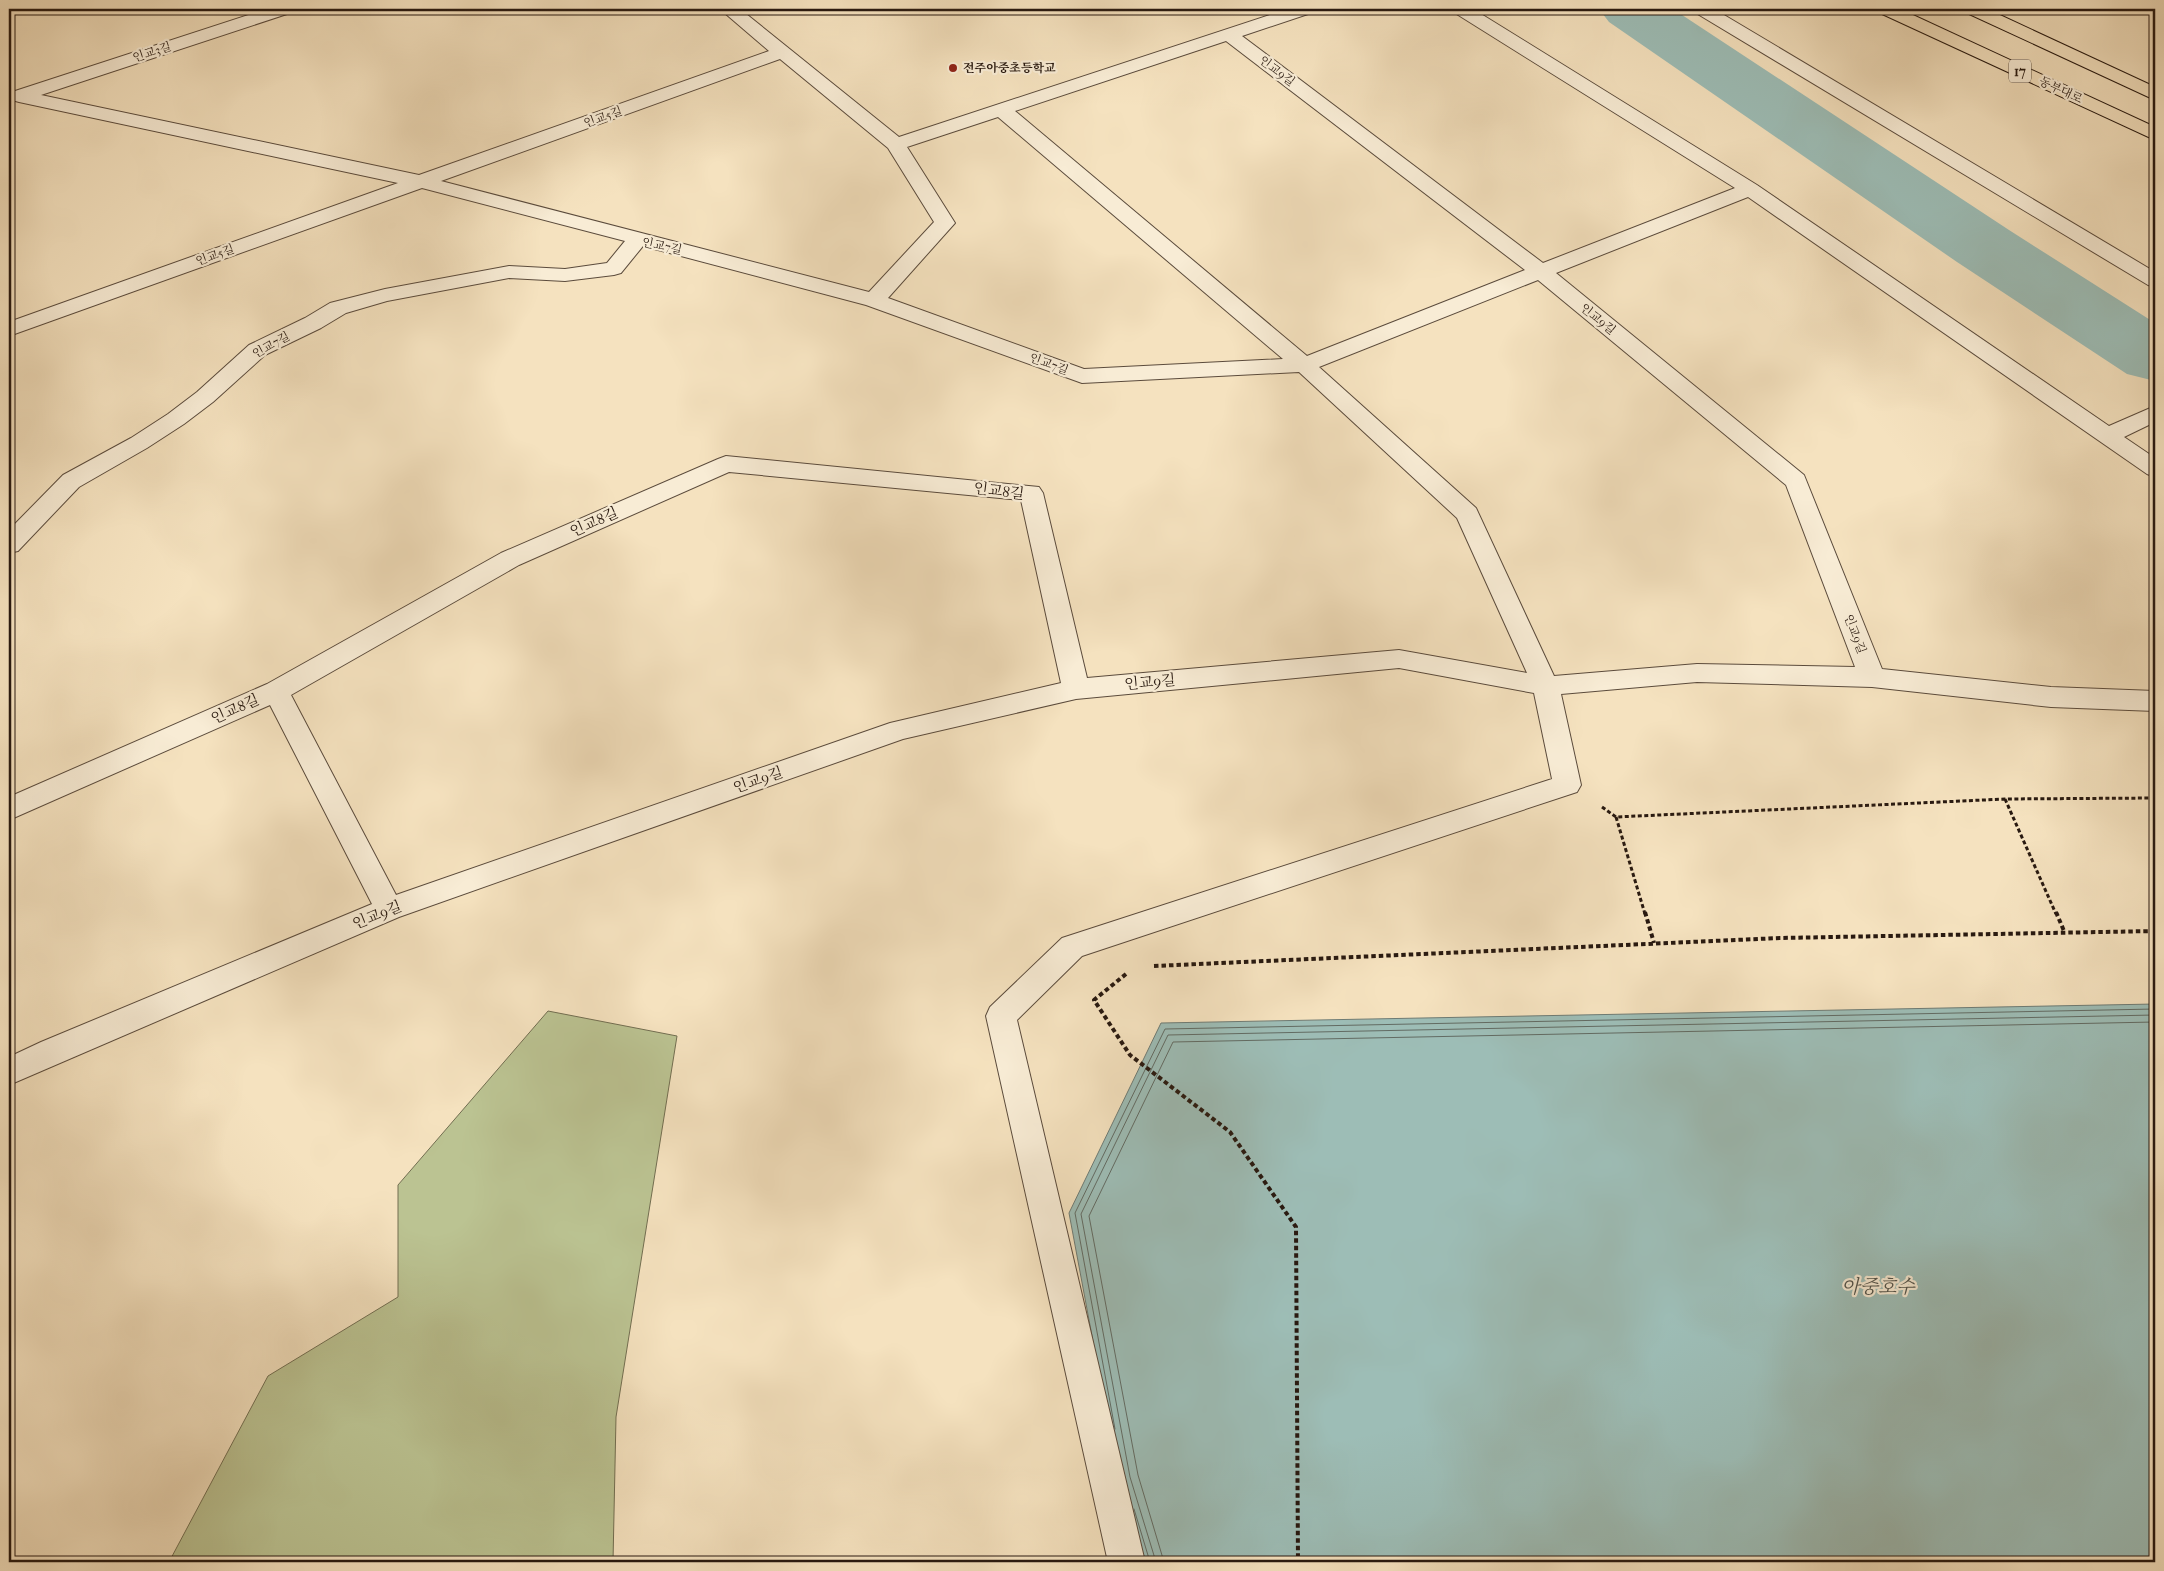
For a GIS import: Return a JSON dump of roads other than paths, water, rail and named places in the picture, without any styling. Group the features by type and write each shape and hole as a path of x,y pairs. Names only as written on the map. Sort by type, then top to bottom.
{"main road":[{"name":"동부대로","path":"1886,9 2155,134"},
{"name":"17","path":"1973,9 2155,94"}],"street":[{"name":"인교3길","path":"14,98 284,9"},
{"path":"729,9 896,144 945,223 874,300"},
{"path":"896,144 1305,9"},
{"path":"1461,9 1750,189 2155,469"},
{"path":"1702,9 2155,281"},
{"name":"인교9길","path":"1229,35 1540,271 1796,481 1872,677"},
{"name":"인교5길","path":"9,329 784,52"},
{"name":"인교3길","path":"14,98 422,182"},
{"path":"1002,110 1304,365 1467,514 1546,686 1567,785 1072,947 1001,1016 1126,1562"},
{"path":"422,182 639,238"},
{"name":"인교7길","path":"9,545 71,480 139,444 176,420 257,350 314,323 338,308 404,291 509,272 565,275 614,269 639,238 874,300 1082,376 1304,365 1750,189"},
{"path":"2107,436 2155,413"},
{"name":"인교8길","path":"9,809 276,691 510,559 726,464 1031,493 1076,689"},
{"name":"인교9길","path":"9,1072 52,1051 389,909 898,730 1076,689 1399,659 1546,686 1697,673 1872,677 2051,696 2155,701"},
{"path":"276,691 389,909"}],"water":[{"name":"아중호수","path":"2155,1004 2155,1562 1145,1562 1119,1480 1069,1213 1161,1023"}],"waterway":[{"path":"1631,9 1983,246 2155,357"}],"place":[{"name":"전주아중초등학교","path":"953,68"}]}
